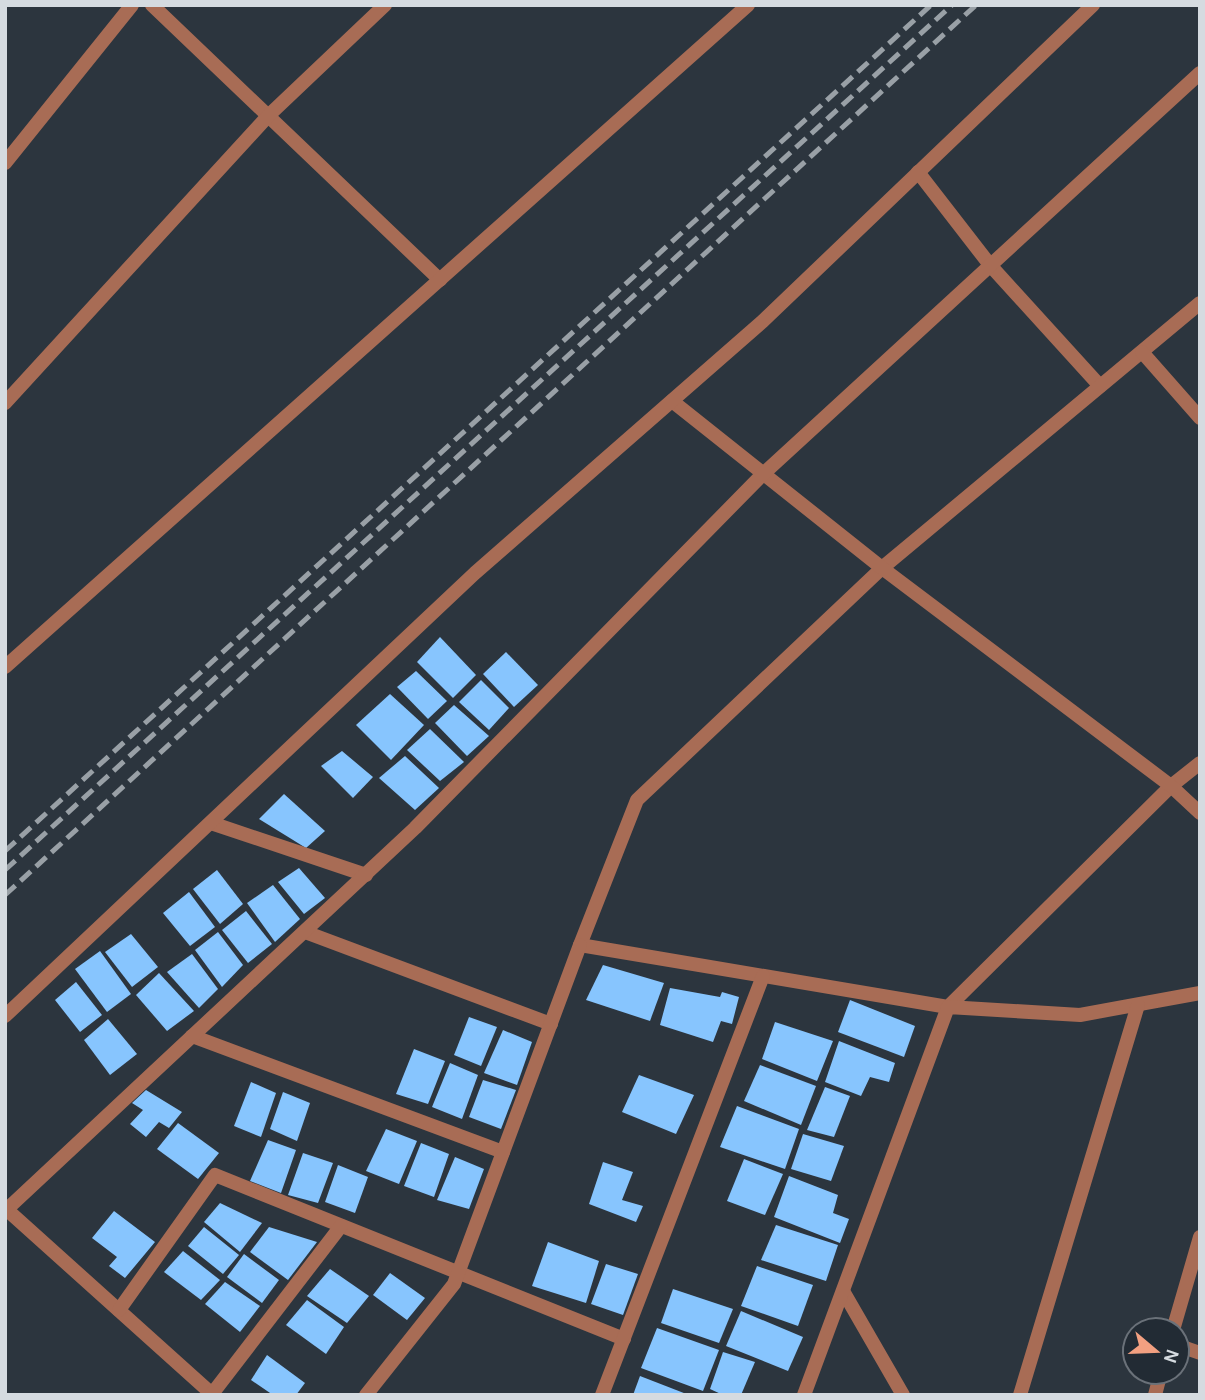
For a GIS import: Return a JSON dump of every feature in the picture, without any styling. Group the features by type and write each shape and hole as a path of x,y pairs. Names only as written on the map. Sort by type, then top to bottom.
{"street":[{"path":"5,163 132,5"},
{"path":"152,5 440,280"},
{"path":"5,403 268,116 385,5"},
{"path":"5,667 748,5"},
{"path":"5,1016 475,573 763,321 1093,5"},
{"path":"341,1226 212,1394 6,1210 425,818 763,474 1200,73"},
{"path":"918,172 990,265 1100,386"},
{"path":"366,1395 454,1283 636,800 882,568 1200,303"},
{"path":"1142,352 1200,418"},
{"path":"672,401 882,568 1171,786 1200,813"},
{"path":"804,1395 948,1007 1171,786 1200,763"},
{"path":"211,822 366,875"},
{"path":"305,932 551,1024"},
{"path":"580,945 948,1007 1080,1015 1200,993"},
{"path":"602,1395 763,976"},
{"path":"1020,1395 1138,1004"},
{"path":"192,1036 503,1152"},
{"path":"119,1310 215,1175 624,1339"},
{"path":"1177,1316 1200,1237"},
{"path":"843,1291 903,1395"}],"building":[{"path":"440,637 476,675 453,698 417,662"},
{"path":"506,652 538,685 514,707 483,674"},
{"path":"416,671 447,701 428,719 397,687"},
{"path":"481,680 509,708 489,730 459,702"},
{"path":"390,694 424,725 391,760 356,725"},
{"path":"454,705 489,736 467,756 435,723"},
{"path":"430,729 464,762 440,781 407,750"},
{"path":"342,751 373,777 353,798 321,766"},
{"path":"405,756 439,788 415,810 379,778"},
{"path":"284,794 325,831 306,848 259,819"},
{"path":"299,868 325,898 304,914 278,882"},
{"path":"217,870 243,904 220,924 193,889"},
{"path":"273,885 300,919 275,942 247,903"},
{"path":"189,892 215,927 190,946 163,913"},
{"path":"246,911 272,944 248,963 222,930"},
{"path":"218,932 243,965 222,987 195,950"},
{"path":"131,934 158,967 132,987 105,952"},
{"path":"100,951 131,994 107,1012 75,969"},
{"path":"192,954 218,989 199,1008 167,972"},
{"path":"603,965 664,983 650,1021 586,1000"},
{"path":"159,973 194,1011 167,1031 136,995"},
{"path":"76,982 102,1015 80,1032 55,1000"},
{"path":"670,988 720,997 722,992 739,997 732,1024 721,1021 713,1042 660,1025"},
{"path":"850,1000 915,1026 904,1057 838,1032"},
{"path":"469,1017 497,1027 481,1066 454,1055"},
{"path":"108,1019 137,1054 110,1075 84,1040"},
{"path":"775,1022 833,1041 817,1081 762,1059"},
{"path":"503,1030 532,1042 517,1085 484,1073"},
{"path":"839,1041 895,1063 889,1082 870,1077 861,1096 825,1082"},
{"path":"414,1049 445,1061 428,1104 396,1094"},
{"path":"450,1063 478,1075 462,1119 432,1107"},
{"path":"760,1065 816,1086 801,1125 744,1101"},
{"path":"639,1075 694,1095 676,1134 622,1112"},
{"path":"483,1080 516,1090 501,1129 469,1117"},
{"path":"251,1082 276,1093 261,1137 234,1126"},
{"path":"825,1087 850,1096 834,1137 807,1130"},
{"path":"146,1090 182,1112 169,1128 159,1122 146,1137 130,1124 143,1110 132,1103"},
{"path":"283,1092 310,1103 297,1141 270,1129"},
{"path":"737,1106 799,1129 785,1169 720,1147"},
{"path":"178,1123 219,1153 198,1179 157,1149"},
{"path":"386,1129 417,1141 399,1184 366,1171"},
{"path":"803,1134 844,1146 831,1181 791,1169"},
{"path":"268,1140 296,1150 281,1193 250,1181"},
{"path":"421,1143 449,1154 434,1197 404,1186"},
{"path":"303,1153 333,1163 318,1203 288,1195"},
{"path":"455,1157 484,1169 469,1209 437,1200"},
{"path":"744,1159 783,1174 765,1215 727,1201"},
{"path":"603,1162 633,1172 622,1200 643,1206 636,1222 589,1204"},
{"path":"338,1165 368,1177 355,1213 325,1202"},
{"path":"789,1176 838,1195 833,1213 849,1219 840,1243 774,1217"},
{"path":"220,1203 262,1223 240,1252 204,1222"},
{"path":"114,1211 155,1242 125,1278 109,1266 117,1257 92,1238"},
{"path":"776,1225 838,1245 826,1281 761,1260"},
{"path":"204,1227 239,1255 223,1274 188,1246"},
{"path":"269,1227 317,1242 288,1280 250,1252"},
{"path":"548,1242 599,1261 586,1303 532,1286"},
{"path":"183,1251 220,1280 201,1300 164,1272"},
{"path":"244,1254 279,1280 262,1303 227,1277"},
{"path":"606,1264 638,1274 623,1315 591,1304"},
{"path":"757,1266 813,1285 798,1326 741,1306"},
{"path":"330,1269 369,1296 347,1323 307,1296"},
{"path":"390,1273 425,1298 407,1320 373,1295"},
{"path":"225,1282 260,1306 240,1332 205,1304"},
{"path":"673,1289 733,1309 719,1343 661,1323"},
{"path":"307,1300 344,1327 326,1354 286,1325"},
{"path":"741,1311 803,1337 788,1371 726,1346"},
{"path":"657,1328 719,1350 703,1391 641,1368"},
{"path":"723,1352 755,1362 741,1395 723,1395 710,1389"},
{"path":"267,1355 305,1383 296,1395 273,1395 251,1380"},
{"path":"640,1376 689,1395 633,1395"}],"railway":[{"path":"5,851 931,5"},
{"path":"5,870 952,5"},
{"path":"5,895 976,5"}]}
